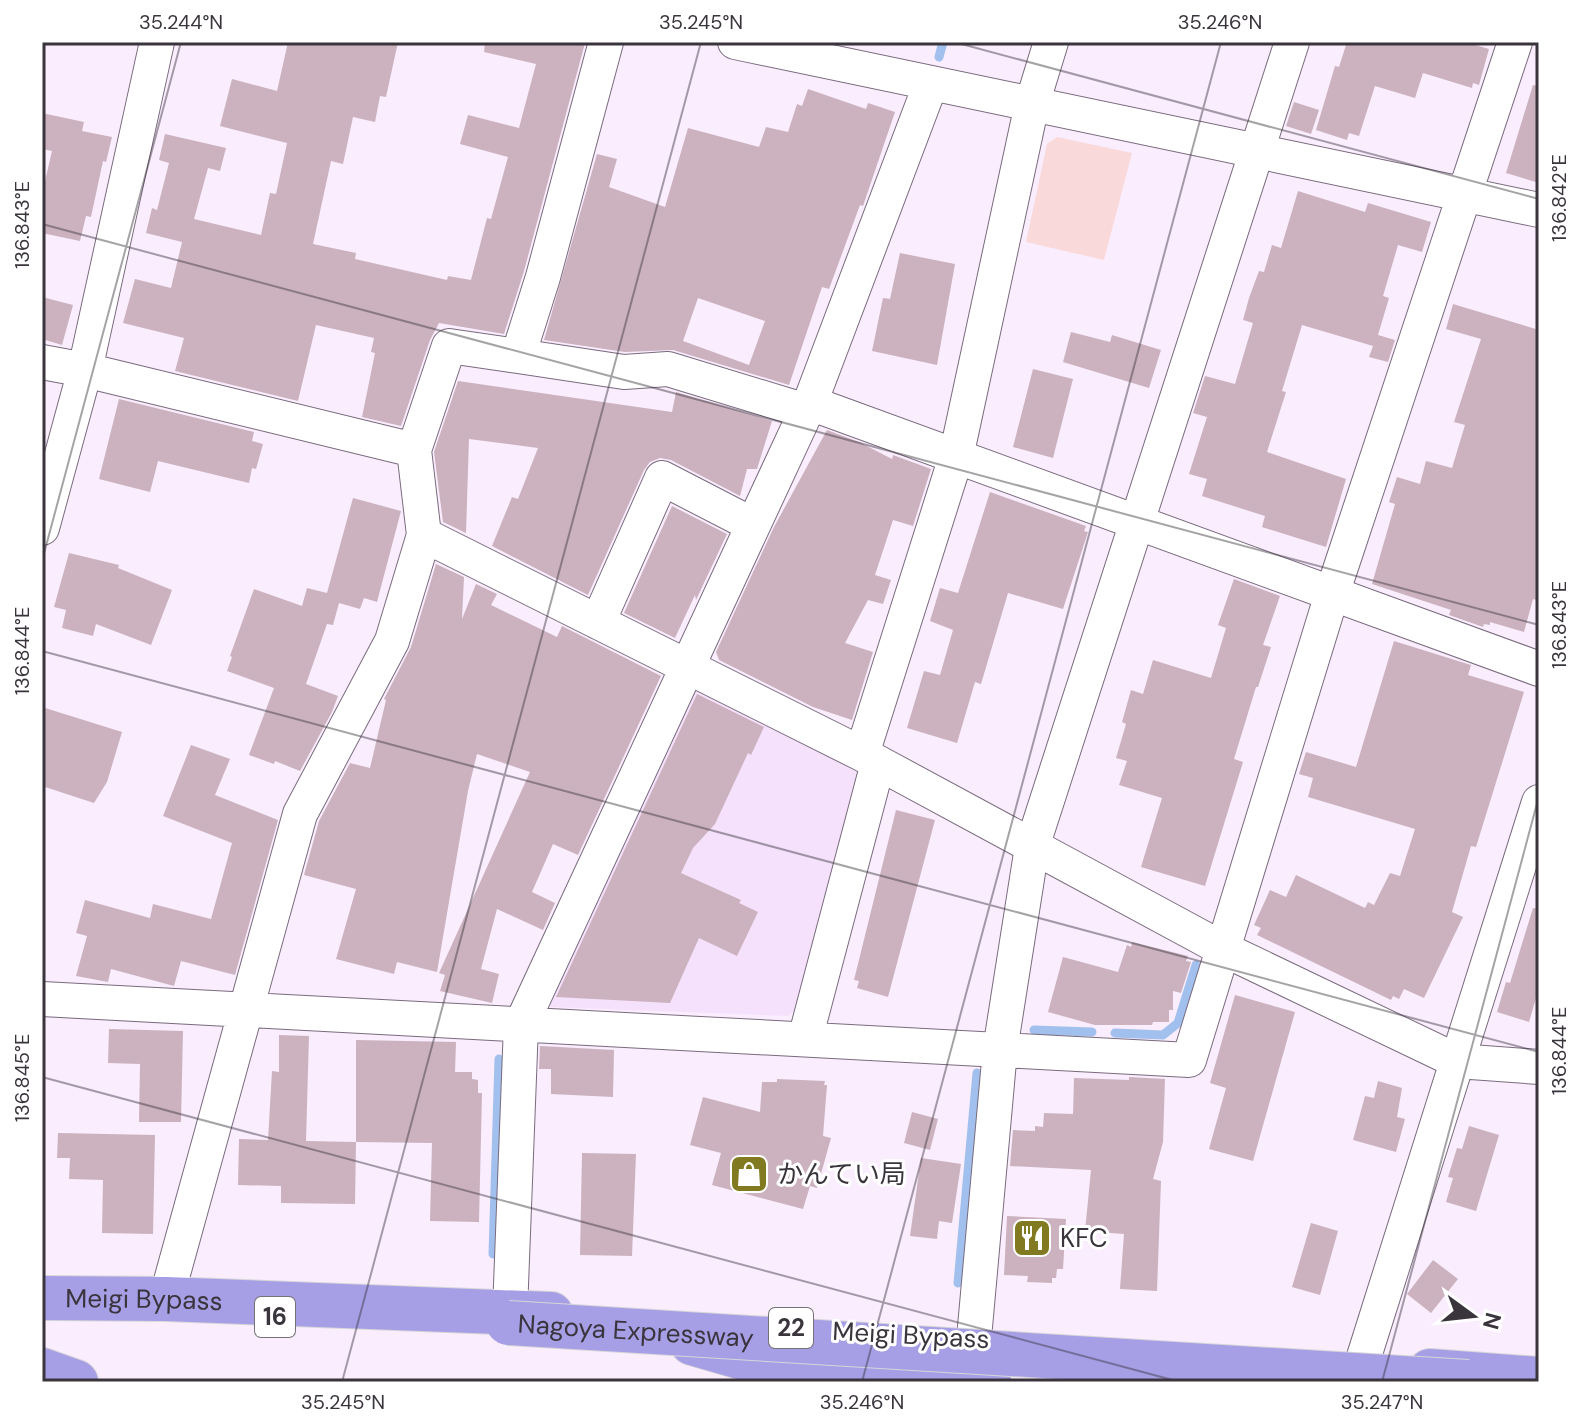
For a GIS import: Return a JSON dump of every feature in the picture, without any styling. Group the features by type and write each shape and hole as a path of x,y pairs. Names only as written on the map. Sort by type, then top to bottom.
{"highway":[{"name":"Meigi Bypass","path":"42,1298 166,1299 510,1311 974,1338 1358,1374 1539,1379"},
{"name":"Nagoya Expressway","path":"42,1315 508,1323 1468,1382"},
{"path":"651,1331 761,1363 989,1382"},
{"path":"42,1370 76,1382"}],"street":[{"path":"42,528 85,370 157,42"},
{"path":"518,356 543,277 606,42"},
{"path":"735,42 829,52 931,83 1539,210"},
{"path":"805,1039 870,759 956,457 1032,104 1051,42"},
{"path":"974,1338 1000,1050 1032,847 1292,42"},
{"path":"42,999 1189,1060 1332,594 1515,42"},
{"path":"510,1311 521,1025 808,407 931,83"},
{"path":"166,1299 300,814 392,641 424,535 414,450 449,346 624,372 668,369 808,407 956,457 1539,669"},
{"path":"42,362 414,450"},
{"path":"598,622 662,478 753,525"},
{"path":"424,535 870,759 1223,949 1457,1061 1539,1067"},
{"path":"1358,1374 1539,802"}],"shaded area":[{"path":"1057,137 1132,153 1104,260 1026,242 1047,144"},
{"path":"706,689 855,767 860,778 798,1008 788,1016 551,1007 545,998 694,692"}],"building":[{"path":"288,42 398,42 386,97 380,96 375,122 353,117 343,164 331,161 313,244 356,253 355,259 447,280 448,276 471,280 487,218 491,219 508,157 460,144 468,115 519,128 536,64 484,52 485,42 585,43 504,334 439,323 430,340 401,426 362,417 375,353 371,352 374,338 316,325 298,401 175,371 184,338 123,323 135,279 171,288 182,242 146,233 152,208 157,210 169,163 159,160 165,134 226,148 220,171 208,168 194,219 261,235 270,193 276,194 287,143 220,126 232,79 277,91"},
{"path":"1347,42 1465,42 1489,49 1479,85 1473,83 1472,88 1423,73 1415,98 1375,86 1359,136 1349,133 1347,140 1316,130 1335,66 1339,67"},
{"path":"1533,85 1539,86 1539,183 1506,173"},
{"path":"808,89 866,109 868,103 895,112 863,206 860,205 829,289 822,287 789,385 673,350 625,352 544,340 597,154 617,159 609,187 665,207 688,128 759,147 766,127 788,132 797,104 802,106","holes":["698,298 765,321 749,365 683,341"]},
{"path":"1294,102 1319,110 1311,134 1286,126"},
{"path":"42,113 84,122 82,131 112,137 106,162 103,161 91,217 86,216 80,241 42,233 42,194 52,151 42,149"},
{"path":"1298,191 1365,212 1368,203 1431,222 1422,252 1398,245 1383,296 1389,298 1378,335 1395,340 1388,362 1369,357 1373,346 1302,325 1267,452 1346,479 1326,547 1262,527 1265,516 1202,496 1207,479 1189,474 1207,417 1193,413 1205,376 1235,384 1253,323 1243,320 1249,298 1259,271 1264,272 1272,245 1281,248"},
{"path":"900,253 955,264 937,365 872,351 883,298 890,299"},
{"path":"42,297 73,305 62,345 42,339"},
{"path":"1453,304 1539,330 1539,601 1533,599 1524,632 1490,622 1490,625 1484,624 1483,627 1449,615 1451,610 1372,584 1395,504 1389,502 1397,477 1420,484 1426,461 1452,468 1465,425 1454,422 1481,339 1446,329"},
{"path":"1071,332 1110,342 1112,335 1161,350 1149,388 1063,362"},
{"path":"1033,369 1073,379 1053,458 1013,447"},
{"path":"458,381 672,412 676,392 772,421 757,469 747,469 740,496 671,460 660,458 650,462 588,595 492,546 512,497 518,499 538,448 469,439 466,533 443,522 434,452"},
{"path":"119,399 254,432 252,441 263,444 249,483 158,461 150,492 99,479"},
{"path":"827,430 892,459 893,455 931,469 913,526 893,520 875,575 891,580 883,604 868,600 845,643 873,652 852,720 813,707 719,660 716,652 774,527"},
{"path":"990,492 1086,526 1084,531 1088,532 1063,609 1008,593 981,684 975,682 957,743 907,728 924,671 940,675 953,630 930,621 940,588 958,593"},
{"path":"353,498 401,511 377,602 364,598 360,609 339,603 333,625 327,624 306,684 338,696 300,771 249,755 274,688 227,671 254,589 302,606 307,588 327,593"},
{"path":"672,506 727,534 675,638 624,613"},
{"path":"69,553 119,565 118,568 172,590 151,645 96,624 93,636 62,628 66,610 54,607"},
{"path":"436,564 464,577 462,619 476,584 497,594 491,605 557,637 562,626 661,676 578,855 553,844 532,892 555,903 543,930 497,909 481,969 499,974 492,1003 440,991 445,975 439,973 530,772 477,754 437,972 397,962 394,974 336,959 356,889 304,875 319,821 350,763 370,768 384,699 411,647"},
{"path":"1234,579 1280,596 1263,645 1271,647 1234,759 1243,762 1205,886 1141,867 1162,798 1119,785 1127,761 1116,758 1126,724 1122,722 1131,690 1143,694 1153,660 1211,678 1226,628 1218,625"},
{"path":"1394,641 1471,665 1468,675 1524,692 1476,847 1471,846 1452,912 1463,917 1424,998 1404,989 1399,999 1393,996 1391,1000 1257,935 1261,928 1254,925 1270,890 1286,897 1296,875 1365,908 1368,902 1374,905 1390,873 1400,876 1415,829 1308,797 1313,778 1299,774 1306,752 1356,767"},
{"path":"697,694 764,727 751,755 748,753 715,824 693,848 681,873 741,900 739,903 758,912 737,956 699,938 670,1003 556,997"},
{"path":"42,707 122,732 107,782 94,803 42,786"},
{"path":"191,745 230,759 215,795 278,820 235,975 181,961 174,986 111,969 108,982 76,976 87,936 76,933 85,900 150,918 153,904 211,919 232,843 163,816"},
{"path":"896,810 935,820 888,997 857,988 859,981 854,980"},
{"path":"1533,908 1539,909 1539,988 1529,1022 1497,1012 1506,982 1510,983"},
{"path":"1132,942 1188,956 1186,961 1191,962 1181,993 1173,991 1173,1010 1169,1010 1169,1022 1095,1025 1048,1012 1063,957 1118,972 1127,945 1131,947"},
{"path":"1235,995 1295,1012 1253,1161 1209,1149 1226,1088 1210,1083"},
{"path":"109,1029 183,1031 181,1122 139,1122 140,1064 108,1063"},
{"path":"279,1035 309,1036 306,1141 356,1142 355,1204 281,1203 281,1186 238,1185 239,1139 268,1140 272,1071 279,1072"},
{"path":"356,1040 456,1042 455,1072 472,1072 472,1079 478,1080 478,1093 482,1093 479,1222 430,1221 432,1143 356,1142"},
{"path":"540,1046 614,1050 613,1097 551,1094 551,1069 539,1069"},
{"path":"1129,1077 1165,1079 1163,1142 1153,1179 1161,1181 1157,1291 1120,1289 1124,1234 1085,1231 1091,1170 1010,1166 1013,1130 1035,1131 1035,1126 1043,1127 1044,1113 1073,1114 1074,1078 1129,1080"},
{"path":"777,1079 825,1081 824,1085 827,1085 823,1136 831,1138 817,1188 810,1186 803,1209 712,1185 721,1153 690,1145 703,1097 760,1112 762,1082 777,1082"},
{"path":"1378,1081 1402,1088 1397,1117 1405,1119 1396,1152 1353,1140 1365,1096 1374,1098"},
{"path":"912,1112 938,1119 930,1150 904,1143"},
{"path":"1469,1126 1499,1135 1476,1211 1446,1202 1453,1178 1448,1177 1457,1148 1462,1149"},
{"path":"58,1133 155,1135 153,1234 102,1233 103,1180 69,1179 70,1158 57,1158"},
{"path":"582,1153 636,1154 632,1256 580,1255"},
{"path":"921,1158 961,1164 952,1223 939,1221 937,1239 910,1236"},
{"path":"1007,1216 1066,1219 1063,1269 1057,1269 1052,1283 1027,1282 1028,1276 1004,1275"},
{"path":"1311,1223 1338,1231 1320,1295 1292,1287"},
{"path":"1433,1260 1458,1279 1431,1313 1407,1294"}],"waterway":[{"path":"939,57 943,42"},
{"path":"1115,1033 1163,1035 1178,1023 1196,965"},
{"path":"1034,1030 1092,1032"},
{"path":"493,1254 499,1059"},
{"path":"958,1283 977,1073"}],"place":[{"name":"かんてい局","path":"749,1174"},
{"name":"KFC","path":"1032,1238"}]}
